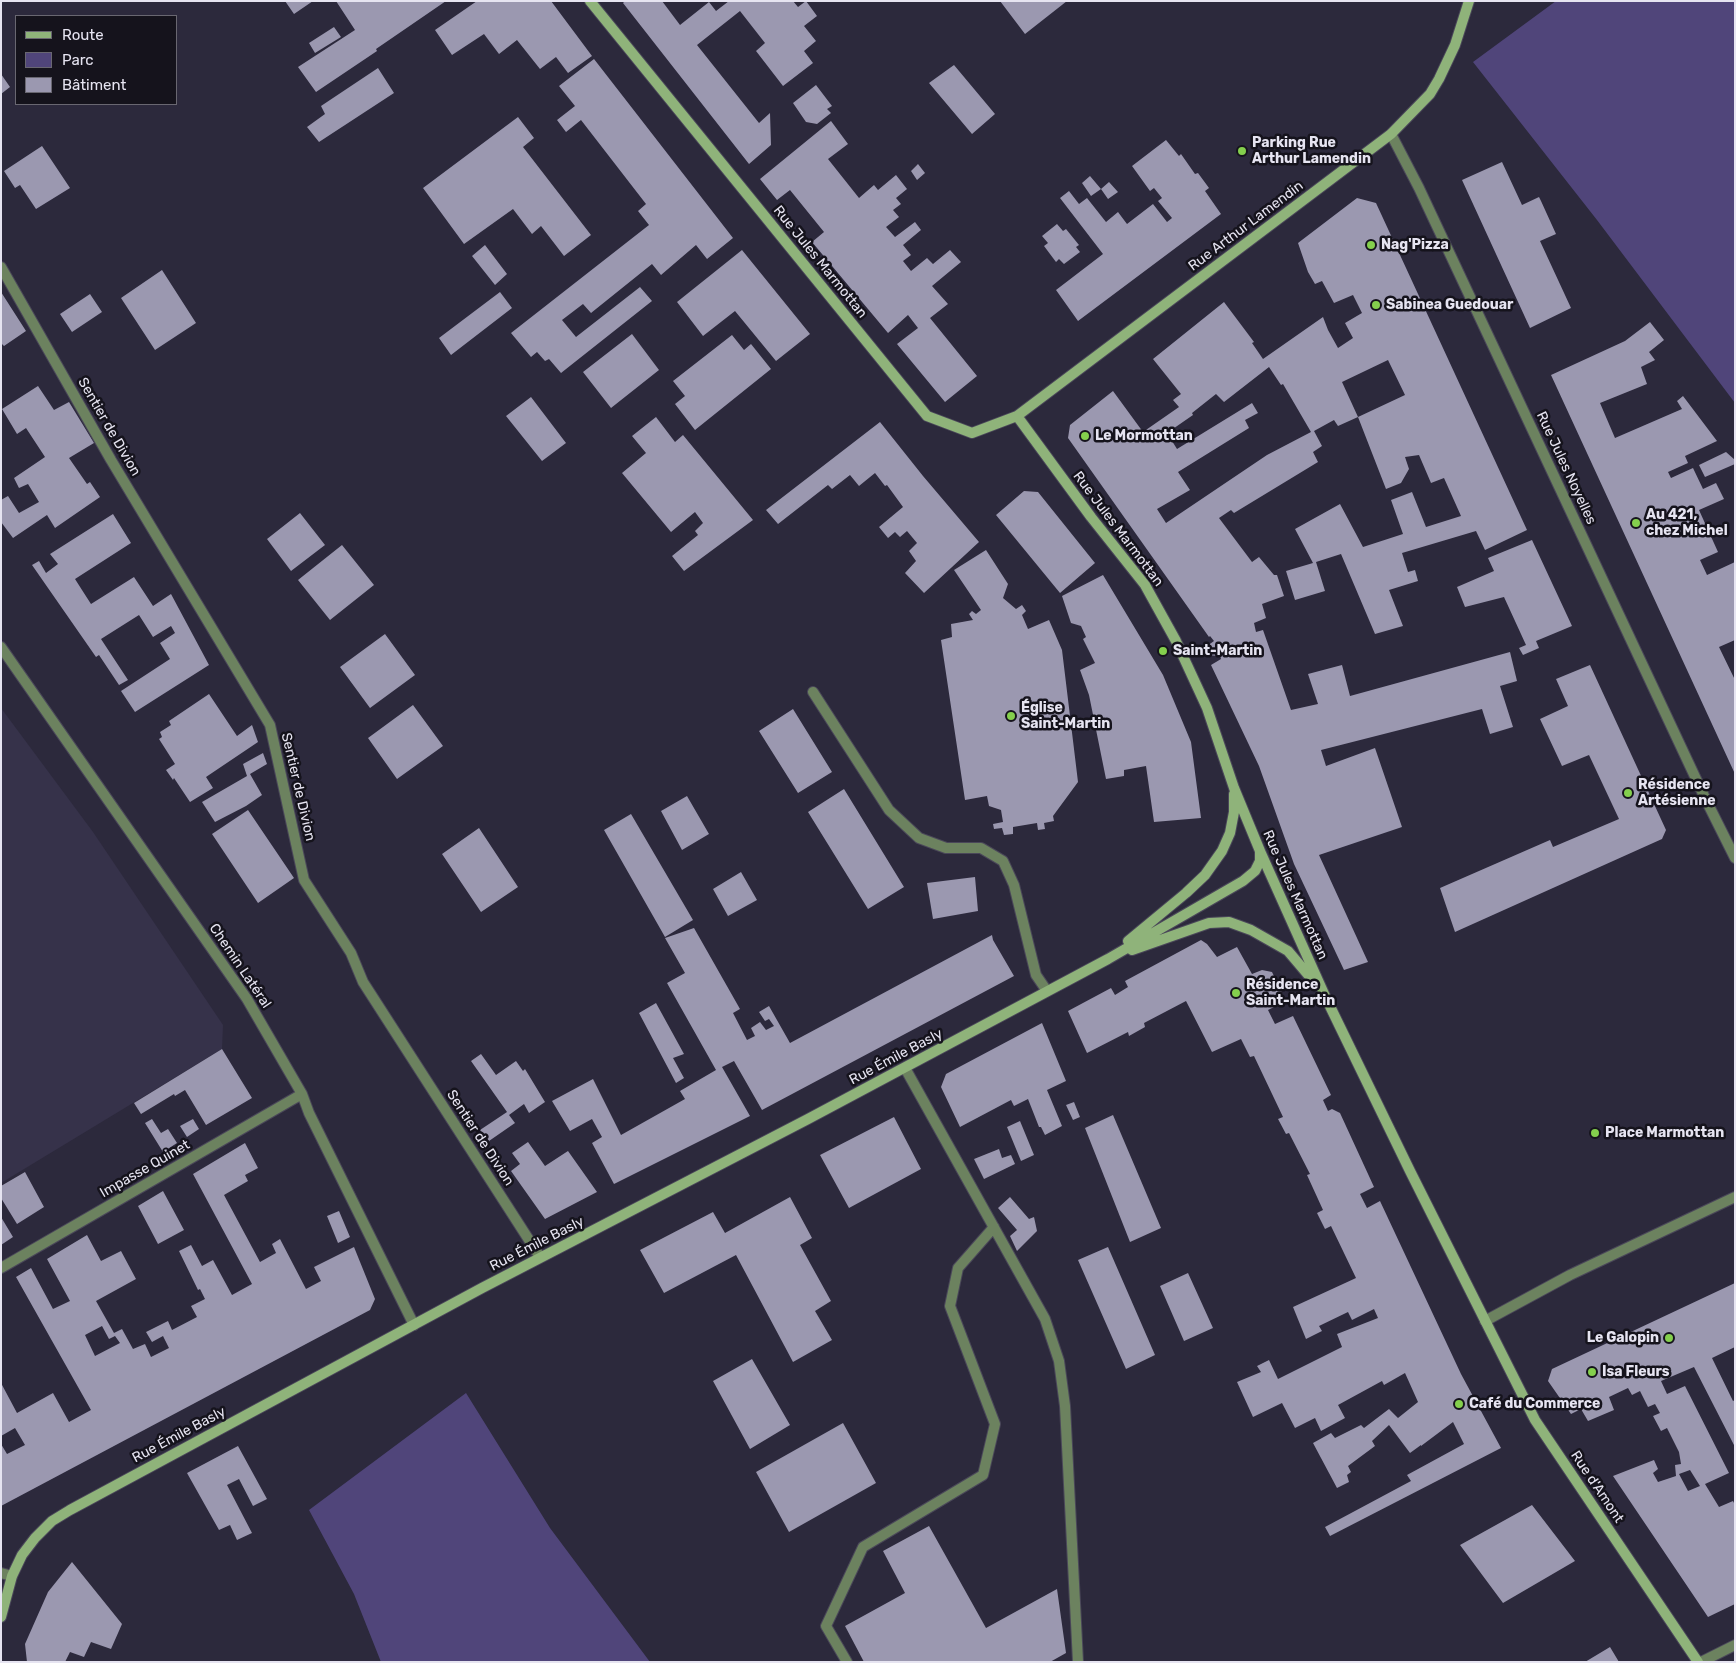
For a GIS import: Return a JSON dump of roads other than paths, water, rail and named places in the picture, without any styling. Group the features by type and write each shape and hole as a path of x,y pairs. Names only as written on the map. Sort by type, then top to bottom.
{"street":[{"name":"Rue Jules Marmottan","path":"590,1 927,416 972,433 1017,416 1145,585 1193,676 1207,708 1234,788 1325,996 1485,1321"},
{"name":"Rue Arthur Lamendin","path":"1017,416 1391,134 1430,94 1454,45 1469,1"},
{"name":"Rue Jules Noyelles","path":"1391,134 1420,188 1713,816 1735,858"},
{"name":"Sentier de Divion","path":"1,267 111,460 270,725 304,880 351,953 363,982 540,1257"},
{"name":"Chemin Latéral","path":"1,647 247,999 302,1094 309,1113 414,1325"},
{"path":"814,692 890,810 919,838 946,848 981,848 1002,861 1014,886 1036,975 1047,992"},
{"name":"Rue Émile Basly","path":"1108,958 1205,875 1222,851 1230,833 1234,812 1234,788"},
{"name":"Rue Émile Basly","path":"1,1617 12,1576 22,1555 52,1521 70,1510 540,1257 905,1068 1047,992 1242,881 1256,871 1260,861 1260,851"},
{"name":"Rue Émile Basly","path":"1108,958 1209,923 1229,922 1251,930 1288,951 1325,996"},
{"path":"905,1068 1045,1319 1059,1360 1065,1406 1078,1662"},
{"name":"Impasse Quinet","path":"1,1268 302,1094"},
{"path":"1485,1321 1570,1275 1735,1197"},
{"path":"847,1662 826,1626 864,1547 983,1476 995,1424 950,1306 958,1268 994,1227"},
{"name":"Rue d'Amont","path":"1485,1321 1535,1420 1699,1662"},
{"path":"1,1573 12,1576"},
{"path":"1699,1662 1735,1645"}],"place":[{"name":"Parking Rue Arthur Lamendin","path":"1242,151"},
{"name":"Nag'Pizza","path":"1371,245"},
{"name":"Sabinea Guedouar","path":"1376,305"},
{"name":"Le Mormottan","path":"1085,436"},
{"name":"Au 421, chez Michel","path":"1636,523"},
{"name":"Saint-Martin","path":"1163,651"},
{"name":"Église Saint-Martin","path":"1011,716"},
{"name":"Résidence Artésienne","path":"1628,793"},
{"name":"Résidence Saint-Martin","path":"1236,993"},
{"name":"Place Marmottan","path":"1595,1133"},
{"name":"Le Galopin","path":"1669,1338"},
{"name":"Isa Fleurs","path":"1592,1372"},
{"name":"Café du Commerce","path":"1459,1404"}]}
